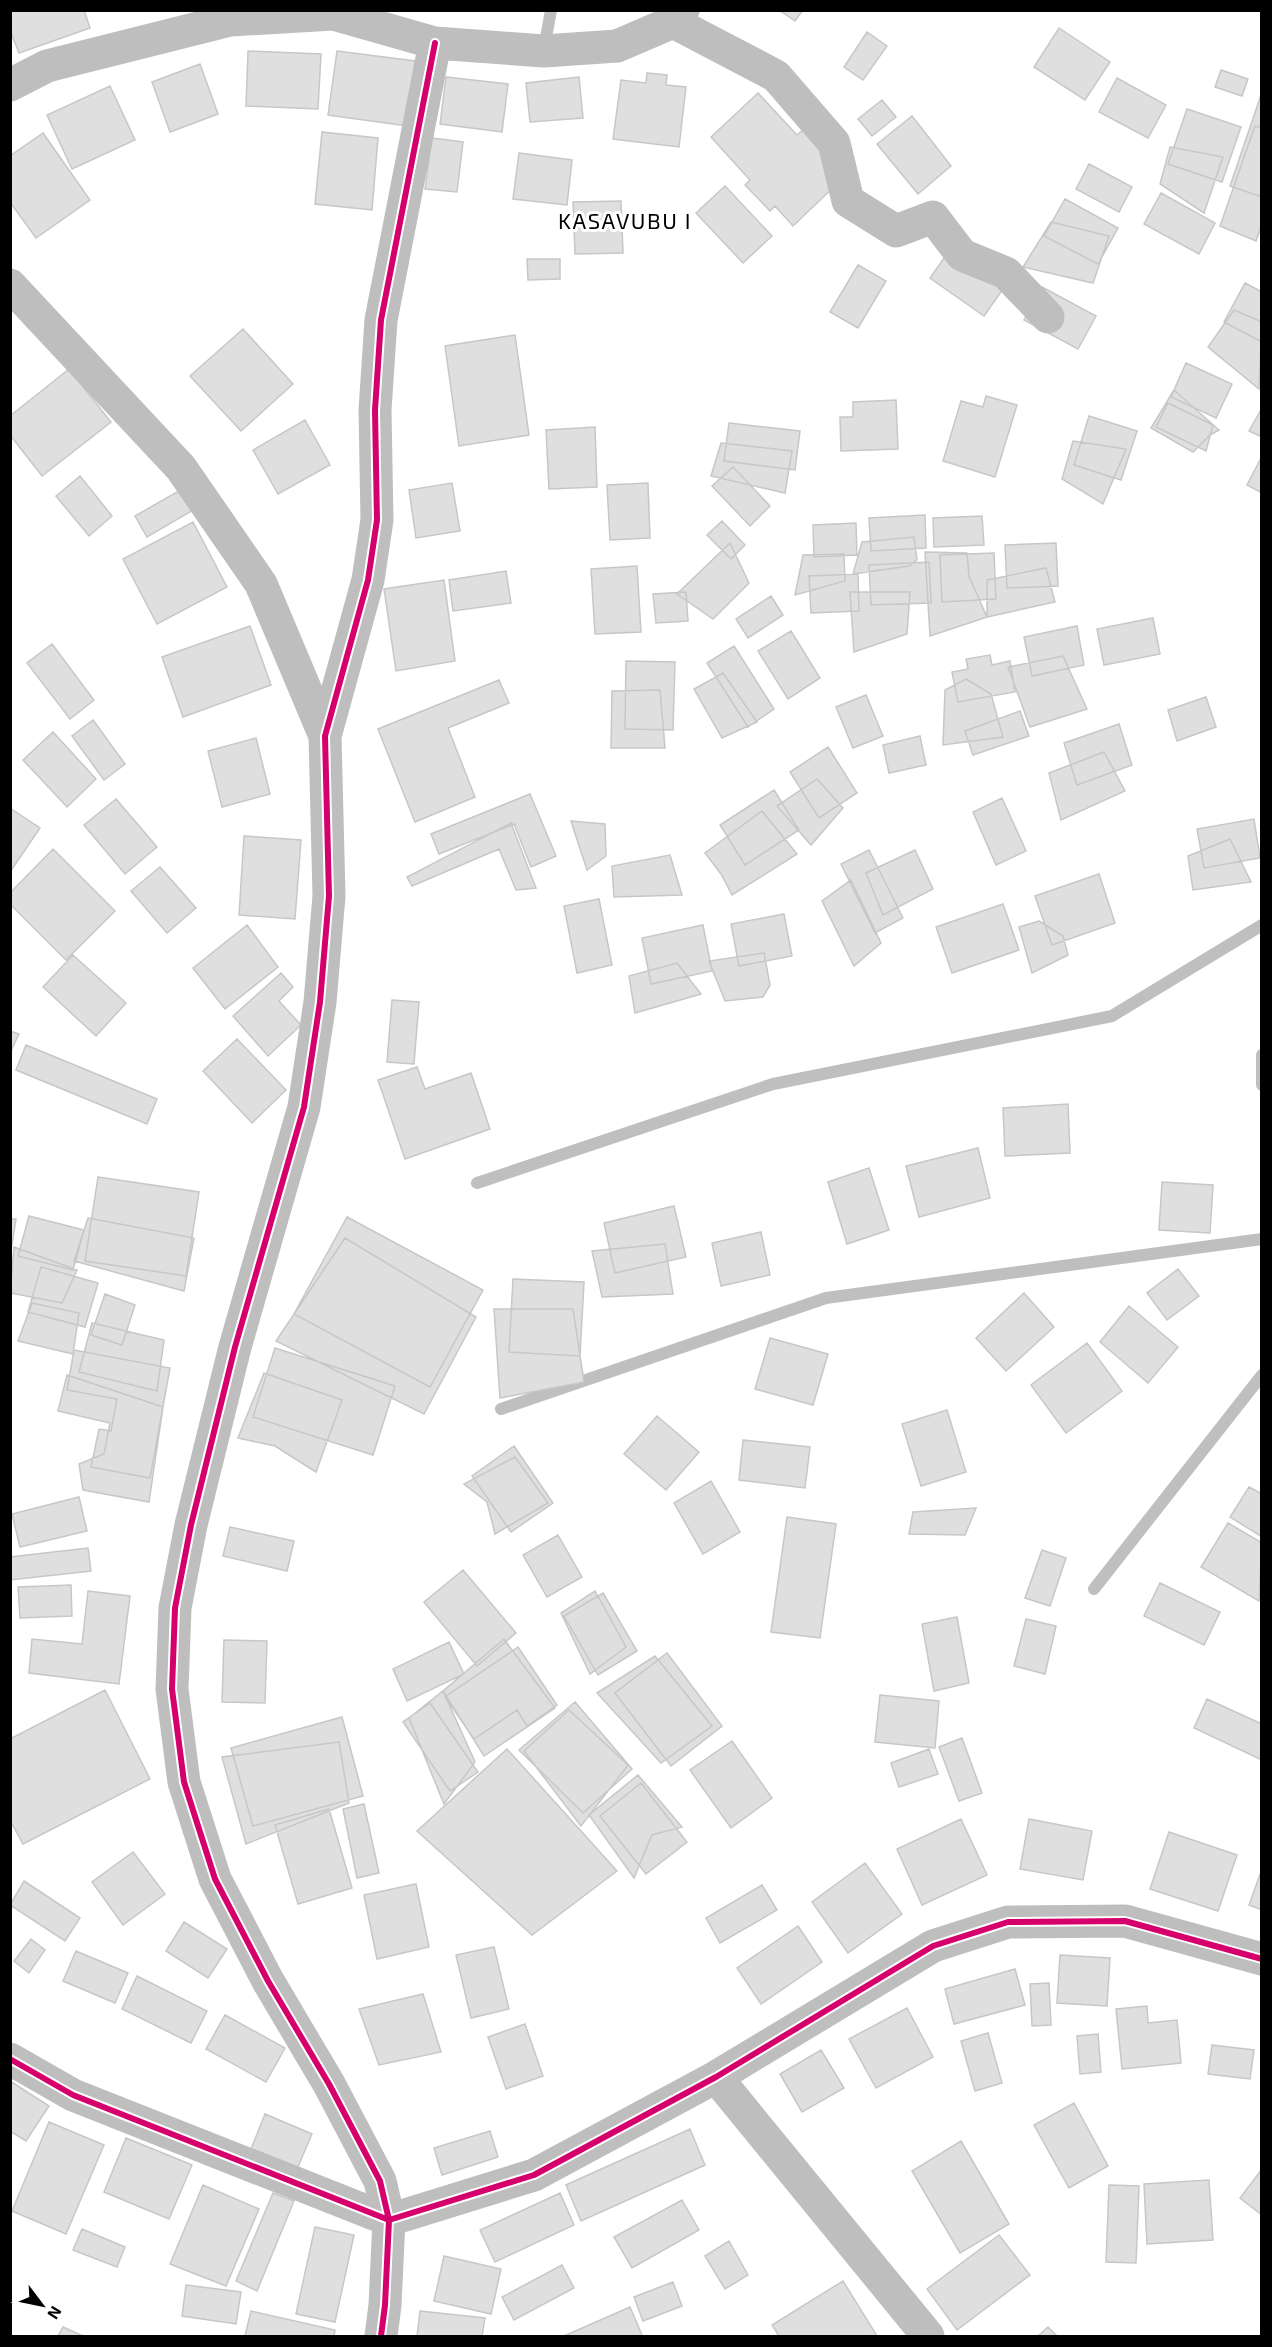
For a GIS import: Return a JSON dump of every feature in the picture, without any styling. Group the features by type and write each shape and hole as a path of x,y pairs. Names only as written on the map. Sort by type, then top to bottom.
{"street":[{"path":"10,85 47,66 230,20 333,14 435,43 543,51 617,46 678,16 776,76 834,143 848,201 896,231 933,217 962,255 1006,273 1048,317"},
{"path":"381,2337 385,2305 388,2220 380,2181 329,2084 268,1981 215,1879 184,1782 172,1689 175,1608 191,1525 238,1336 304,1107 320,1002 329,897 325,736 369,580 377,520 375,410 381,320 435,43"},
{"path":"10,285 181,468 261,584 325,736"},
{"path":"10,2059 73,2096 388,2220 534,2175 716,2077 933,1946 1008,1922 1125,1921 1262,1959"},
{"path":"716,2077 928,2337"}],"building":[{"path":"10,10 84,10 90,28 19,53 10,30"},
{"path":"779,10 803,10 795,21"},
{"path":"1059,28 1110,62 1085,100 1034,67"},
{"path":"867,32 887,46 863,80 844,67"},
{"path":"248,51 321,54 318,109 246,106"},
{"path":"337,51 415,61 407,126 328,115"},
{"path":"200,64 218,114 170,132 152,82"},
{"path":"1221,70 1248,79 1242,96 1215,87"},
{"path":"647,73 667,75 666,85 686,87 679,147 613,139 621,80 646,83"},
{"path":"446,77 508,84 502,132 440,124"},
{"path":"579,77 583,118 530,122 526,83"},
{"path":"1117,78 1166,105 1148,138 1099,112"},
{"path":"110,86 135,140 72,169 47,115"},
{"path":"1262,92 1262,197 1230,186"},
{"path":"758,93 797,135 803,130 828,157 840,181 793,226 775,206 770,211 745,185 750,180 711,137"},
{"path":"882,100 896,117 872,136 858,119"},
{"path":"1187,109 1241,127 1222,182 1168,164"},
{"path":"912,116 951,166 918,194 877,144"},
{"path":"1255,126 1262,128 1262,224 1256,241 1220,226"},
{"path":"322,132 378,138 372,210 315,204"},
{"path":"43,133 90,200 36,238 10,202 10,156"},
{"path":"432,138 463,142 457,192 425,189"},
{"path":"1170,147 1223,157 1204,213 1160,184"},
{"path":"519,153 572,160 567,205 513,199"},
{"path":"1089,164 1132,187 1119,212 1076,189"},
{"path":"725,186 772,236 743,263 696,213"},
{"path":"1161,193 1215,223 1199,254 1144,224"},
{"path":"1065,199 1118,228 1098,264 1044,236"},
{"path":"621,201 623,253 575,254 573,202"},
{"path":"1051,222 1109,236 1093,283 1023,267"},
{"path":"958,238 1013,275 984,316 930,278"},
{"path":"527,259 560,259 560,279 528,280"},
{"path":"858,265 886,281 858,328 830,312"},
{"path":"1245,283 1262,292 1262,342 1224,322"},
{"path":"1042,287 1096,316 1078,349 1024,320"},
{"path":"1234,310 1262,322 1259,389 1208,347"},
{"path":"243,329 293,384 241,431 190,376"},
{"path":"515,335 529,435 459,446 445,346"},
{"path":"1186,363 1232,384 1216,418 1171,397"},
{"path":"69,369 111,422 42,476 10,435 10,416"},
{"path":"1174,390 1219,430 1210,435 1193,452 1151,428"},
{"path":"986,396 1017,405 995,477 943,461 961,401 983,407"},
{"path":"896,400 898,449 841,451 840,417 853,417 853,402"},
{"path":"1168,403 1213,425 1206,451 1156,427"},
{"path":"1262,408 1262,437 1249,431"},
{"path":"1089,416 1137,431 1121,480 1074,465"},
{"path":"305,420 330,465 278,494 253,450"},
{"path":"729,423 800,431 795,470 724,461"},
{"path":"595,427 597,487 549,489 546,430"},
{"path":"1073,441 1126,449 1103,504 1062,479"},
{"path":"721,443 792,451 785,493 711,476"},
{"path":"1260,460 1262,461 1262,493 1247,485"},
{"path":"733,467 770,506 750,526 712,486"},
{"path":"80,476 112,516 89,536 56,496"},
{"path":"452,483 460,531 416,538 409,490"},
{"path":"648,483 650,538 610,540 607,485"},
{"path":"184,488 195,509 147,537 135,516"},
{"path":"925,515 926,548 871,551 869,518"},
{"path":"982,516 984,545 934,547 933,518"},
{"path":"722,521 745,545 731,559 707,535"},
{"path":"193,522 227,587 157,624 123,559"},
{"path":"856,523 857,555 814,557 813,525"},
{"path":"914,537 917,560 909,566 853,574 862,542"},
{"path":"730,543 749,583 713,619 677,594"},
{"path":"1056,543 1058,586 1007,588 1005,545"},
{"path":"925,552 967,553 969,576 987,617 930,636"},
{"path":"994,553 996,599 942,602 940,555"},
{"path":"844,554 845,581 795,595 803,555"},
{"path":"929,562 931,603 871,605 869,565"},
{"path":"637,566 641,632 595,634 591,569"},
{"path":"1046,568 1055,602 987,617 987,580"},
{"path":"506,571 511,603 453,611 449,580"},
{"path":"858,574 859,611 811,613 809,576"},
{"path":"444,580 455,661 396,671 384,589"},
{"path":"686,592 688,621 656,623 653,594"},
{"path":"850,592 910,592 907,634 854,652"},
{"path":"771,596 783,615 748,638 736,619"},
{"path":"1153,618 1160,654 1104,665 1097,629"},
{"path":"250,626 271,685 183,717 162,657"},
{"path":"1077,626 1084,665 1032,676 1024,637"},
{"path":"791,631 820,678 788,699 758,651"},
{"path":"52,644 94,700 70,719 27,663"},
{"path":"734,646 774,709 748,727 707,663"},
{"path":"990,655 992,665 1010,661 1015,692 958,702 952,672 968,669 966,659"},
{"path":"1063,656 1087,709 1030,727 1008,667"},
{"path":"626,661 675,662 673,730 625,729"},
{"path":"723,673 757,722 722,738 694,689"},
{"path":"966,679 991,694 1003,737 943,745 945,690"},
{"path":"499,680 509,703 448,728 475,797 415,822 378,729"},
{"path":"660,690 665,748 611,748 612,691"},
{"path":"866,695 883,736 853,748 836,707"},
{"path":"1206,697 1216,727 1177,741 1168,710"},
{"path":"1020,711 1029,736 973,755 965,731"},
{"path":"93,720 125,764 104,780 72,736"},
{"path":"1119,724 1132,765 1077,785 1064,743"},
{"path":"53,732 96,779 67,807 23,760"},
{"path":"920,736 926,765 889,773 883,745"},
{"path":"256,738 270,794 222,807 208,751"},
{"path":"828,747 857,793 819,818 790,772"},
{"path":"1104,752 1125,791 1061,820 1049,773"},
{"path":"817,779 843,808 811,845 777,806"},
{"path":"774,790 799,830 745,865 720,825"},
{"path":"530,794 556,856 531,867 514,824 439,854 431,834"},
{"path":"1002,798 1026,851 996,865 973,812"},
{"path":"116,799 157,847 125,874 84,825"},
{"path":"10,808 40,828 10,872"},
{"path":"762,811 797,854 732,895 721,874 705,853"},
{"path":"1254,819 1260,858 1204,868 1197,829"},
{"path":"571,821 605,824 606,856 587,870"},
{"path":"511,823 536,888 516,890 499,849 412,886 407,877"},
{"path":"244,836 301,840 295,919 239,915"},
{"path":"1230,839 1251,882 1193,890 1188,856"},
{"path":"53,849 115,911 66,960 10,904 10,893"},
{"path":"869,850 903,918 875,933 841,864"},
{"path":"915,850 933,889 883,915 866,873"},
{"path":"670,855 682,895 614,897 612,866"},
{"path":"160,867 196,908 167,933 131,891"},
{"path":"1099,874 1115,923 1052,945 1035,896"},
{"path":"851,880 881,943 854,966 822,901"},
{"path":"599,899 612,965 577,973 564,906"},
{"path":"1003,904 1019,950 952,973 936,927"},
{"path":"784,914 792,956 739,966 731,924"},
{"path":"1039,921 1063,936 1068,955 1032,973 1019,927"},
{"path":"247,925 278,967 225,1009 193,968"},
{"path":"703,925 712,971 651,984 642,938"},
{"path":"764,953 770,985 763,997 725,1001 709,961"},
{"path":"73,955 126,1003 96,1036 43,987"},
{"path":"677,963 701,994 635,1013 629,976"},
{"path":"281,973 293,987 279,1001 301,1025 268,1056 233,1016"},
{"path":"392,1000 419,1002 414,1064 387,1062"},
{"path":"10,1031 19,1034 10,1053"},
{"path":"237,1039 286,1090 252,1123 203,1071"},
{"path":"26,1045 157,1099 147,1124 16,1070"},
{"path":"417,1067 425,1089 471,1073 490,1129 405,1159 378,1080"},
{"path":"1068,1104 1070,1153 1005,1156 1003,1108"},
{"path":"978,1148 990,1198 919,1217 906,1166"},
{"path":"869,1168 889,1230 847,1244 828,1182"},
{"path":"98,1177 199,1192 186,1276 85,1261"},
{"path":"1162,1182 1213,1185 1210,1233 1159,1230"},
{"path":"674,1206 686,1257 615,1273 604,1223"},
{"path":"29,1216 84,1230 73,1270 18,1256"},
{"path":"347,1217 483,1290 430,1387 294,1314"},
{"path":"88,1218 194,1238 184,1291 74,1261"},
{"path":"10,1219 16,1219 10,1257"},
{"path":"761,1232 770,1275 721,1286 712,1243"},
{"path":"345,1238 476,1317 424,1414 276,1341"},
{"path":"665,1244 673,1294 602,1297 592,1251"},
{"path":"14,1247 77,1270 62,1303 10,1293"},
{"path":"41,1267 98,1283 85,1327 28,1312"},
{"path":"1178,1269 1199,1296 1167,1320 1147,1293"},
{"path":"513,1279 584,1282 580,1356 509,1352"},
{"path":"1024,1293 1054,1327 1006,1371 976,1338"},
{"path":"105,1294 135,1305 122,1345 91,1335"},
{"path":"32,1303 79,1313 73,1354 18,1341"},
{"path":"1129,1306 1178,1347 1148,1383 1100,1342"},
{"path":"494,1309 573,1309 584,1382 500,1398"},
{"path":"92,1323 164,1340 157,1391 79,1372"},
{"path":"770,1338 828,1354 813,1405 755,1389"},
{"path":"1087,1343 1122,1391 1066,1433 1031,1385"},
{"path":"275,1348 395,1386 373,1455 253,1417"},
{"path":"74,1350 170,1368 150,1478 91,1467 99,1429 111,1431 117,1399 67,1390"},
{"path":"264,1373 342,1400 316,1472 275,1446 238,1438"},
{"path":"67,1375 163,1407 149,1502 83,1490 79,1464 104,1454 110,1423 58,1411"},
{"path":"947,1410 966,1472 921,1486 902,1424"},
{"path":"657,1416 699,1452 666,1490 624,1454"},
{"path":"743,1440 810,1447 805,1488 739,1480"},
{"path":"514,1446 553,1503 511,1532 472,1476"},
{"path":"515,1457 548,1503 495,1534 487,1502 464,1484"},
{"path":"711,1481 740,1532 703,1554 674,1503"},
{"path":"1249,1487 1262,1494 1262,1537 1230,1517"},
{"path":"79,1497 87,1531 20,1547 12,1514"},
{"path":"976,1508 965,1535 909,1534 913,1512"},
{"path":"787,1517 836,1524 820,1638 771,1632"},
{"path":"1228,1523 1262,1543 1259,1601 1201,1567"},
{"path":"230,1527 294,1541 287,1571 223,1556"},
{"path":"558,1535 582,1577 547,1597 523,1555"},
{"path":"88,1548 91,1571 10,1580 10,1557"},
{"path":"1042,1550 1066,1558 1050,1606 1025,1598"},
{"path":"463,1570 516,1633 477,1666 424,1602"},
{"path":"1160,1583 1220,1612 1204,1645 1144,1616"},
{"path":"71,1585 72,1616 20,1618 18,1587"},
{"path":"88,1591 130,1596 119,1684 29,1673 32,1639 82,1644"},
{"path":"595,1591 626,1647 590,1674 561,1613"},
{"path":"603,1593 637,1651 598,1675 564,1616"},
{"path":"957,1617 969,1683 934,1691 922,1624"},
{"path":"1026,1619 1056,1626 1045,1674 1014,1666"},
{"path":"504,1639 555,1708 484,1756 443,1691"},
{"path":"224,1640 267,1641 265,1703 222,1702"},
{"path":"449,1642 464,1674 407,1701 393,1669"},
{"path":"518,1647 557,1705 527,1726 517,1710 474,1739 445,1697"},
{"path":"667,1653 722,1726 671,1766 615,1693"},
{"path":"655,1656 712,1726 661,1763 597,1693"},
{"path":"105,1690 150,1779 23,1844 10,1820 10,1739"},
{"path":"443,1691 475,1762 444,1804 409,1718"},
{"path":"880,1695 939,1701 935,1748 875,1742"},
{"path":"1207,1699 1262,1724 1262,1760 1194,1728"},
{"path":"575,1702 632,1769 583,1813 519,1750"},
{"path":"430,1703 478,1772 450,1791 403,1722"},
{"path":"569,1710 628,1765 581,1826 524,1751"},
{"path":"342,1717 363,1796 253,1826 231,1748"},
{"path":"962,1738 982,1793 959,1801 939,1747"},
{"path":"732,1741 772,1798 731,1828 690,1770"},
{"path":"339,1742 349,1803 246,1844 222,1757"},
{"path":"507,1749 617,1871 532,1935 417,1831"},
{"path":"929,1749 938,1774 899,1787 891,1763"},
{"path":"638,1775 682,1827 652,1835 634,1878 589,1815"},
{"path":"641,1783 687,1842 646,1874 600,1816"},
{"path":"364,1804 379,1873 357,1878 343,1809"},
{"path":"329,1809 352,1888 298,1904 275,1825"},
{"path":"961,1819 987,1875 922,1905 897,1849"},
{"path":"1029,1819 1092,1831 1083,1880 1020,1869"},
{"path":"1169,1832 1237,1855 1218,1911 1150,1889"},
{"path":"133,1852 165,1894 123,1925 92,1882"},
{"path":"865,1863 902,1914 848,1953 812,1902"},
{"path":"1262,1869 1262,1910 1249,1905"},
{"path":"24,1881 80,1918 65,1941 10,1905"},
{"path":"416,1884 429,1947 377,1959 364,1895"},
{"path":"762,1885 777,1910 720,1943 706,1918"},
{"path":"184,1922 227,1949 208,1978 166,1951"},
{"path":"798,1926 822,1962 761,2004 737,1968"},
{"path":"31,1939 45,1950 29,1973 14,1961"},
{"path":"494,1947 509,2009 471,2018 456,1955"},
{"path":"76,1951 128,1973 115,2003 63,1981"},
{"path":"1060,1955 1110,1958 1107,2006 1057,2003"},
{"path":"1015,1969 1025,2005 954,2024 945,1989"},
{"path":"137,1976 207,2011 191,2043 122,2009"},
{"path":"1049,1983 1051,2025 1032,2026 1030,1984"},
{"path":"423,1994 441,2052 379,2065 359,2009"},
{"path":"1147,2006 1148,2023 1177,2020 1181,2063 1122,2069 1116,2009"},
{"path":"907,2008 933,2057 876,2088 849,2039"},
{"path":"225,2015 285,2048 266,2082 206,2049"},
{"path":"525,2024 543,2076 506,2089 488,2037"},
{"path":"988,2033 1002,2083 975,2091 961,2041"},
{"path":"1098,2034 1101,2072 1080,2074 1077,2036"},
{"path":"1212,2045 1254,2050 1250,2079 1208,2074"},
{"path":"821,2050 844,2088 802,2112 780,2074"},
{"path":"10,2081 49,2106 26,2141 10,2131"},
{"path":"1074,2103 1108,2166 1069,2188 1034,2125"},
{"path":"265,2114 312,2134 297,2169 251,2149"},
{"path":"49,2122 104,2145 66,2234 12,2211"},
{"path":"690,2129 705,2165 581,2221 566,2185"},
{"path":"490,2131 498,2157 442,2175 434,2148"},
{"path":"126,2138 192,2165 169,2219 104,2192"},
{"path":"961,2141 1009,2224 960,2253 912,2171"},
{"path":"1262,2169 1262,2215 1240,2198"},
{"path":"1209,2180 1213,2240 1147,2244 1144,2184"},
{"path":"203,2185 259,2209 226,2286 170,2264"},
{"path":"1109,2185 1139,2186 1136,2263 1106,2262"},
{"path":"273,2193 294,2201 257,2291 236,2281"},
{"path":"560,2193 574,2225 495,2262 480,2230"},
{"path":"682,2200 699,2230 632,2268 614,2237"},
{"path":"315,2227 354,2235 335,2322 296,2314"},
{"path":"82,2229 125,2247 117,2267 73,2250"},
{"path":"999,2235 1030,2275 957,2330 927,2289"},
{"path":"729,2241 748,2275 725,2289 705,2256"},
{"path":"444,2256 501,2269 491,2314 434,2301"},
{"path":"562,2265 574,2288 514,2320 502,2297"},
{"path":"843,2281 877,2336 779,2336 772,2325"},
{"path":"673,2282 682,2306 643,2321 634,2297"},
{"path":"186,2285 241,2292 236,2324 182,2316"},
{"path":"630,2307 642,2335 564,2336"},
{"path":"251,2311 335,2330 334,2336 245,2336"},
{"path":"420,2311 485,2318 482,2336 417,2336"},
{"path":"63,2327 83,2336 58,2336"},
{"path":"1048,2327 1057,2336 1038,2336"}],"waterway":[{"path":"544,49 551,10"},
{"path":"477,1183 773,1084 1112,1016 1262,925"},
{"path":"1262,1055 1262,1085"},
{"path":"501,1409 826,1298 1262,1239"},
{"path":"1094,1589 1262,1375"}],"cycle path":[{"path":"381,2336 385,2305 389,2220 380,2181 329,2084 268,1981 215,1879 184,1782 172,1689 175,1608 191,1525 235,1347 304,1107 320,1002 329,896 325,736 368,580 377,520 375,410 381,320 435,43"},
{"path":"10,2059 73,2095 389,2220 534,2175 716,2077 933,1946 1008,1922 1125,1921 1262,1959"}],"district":[{"name":"KASAVUBU I","path":"625,221"}]}
